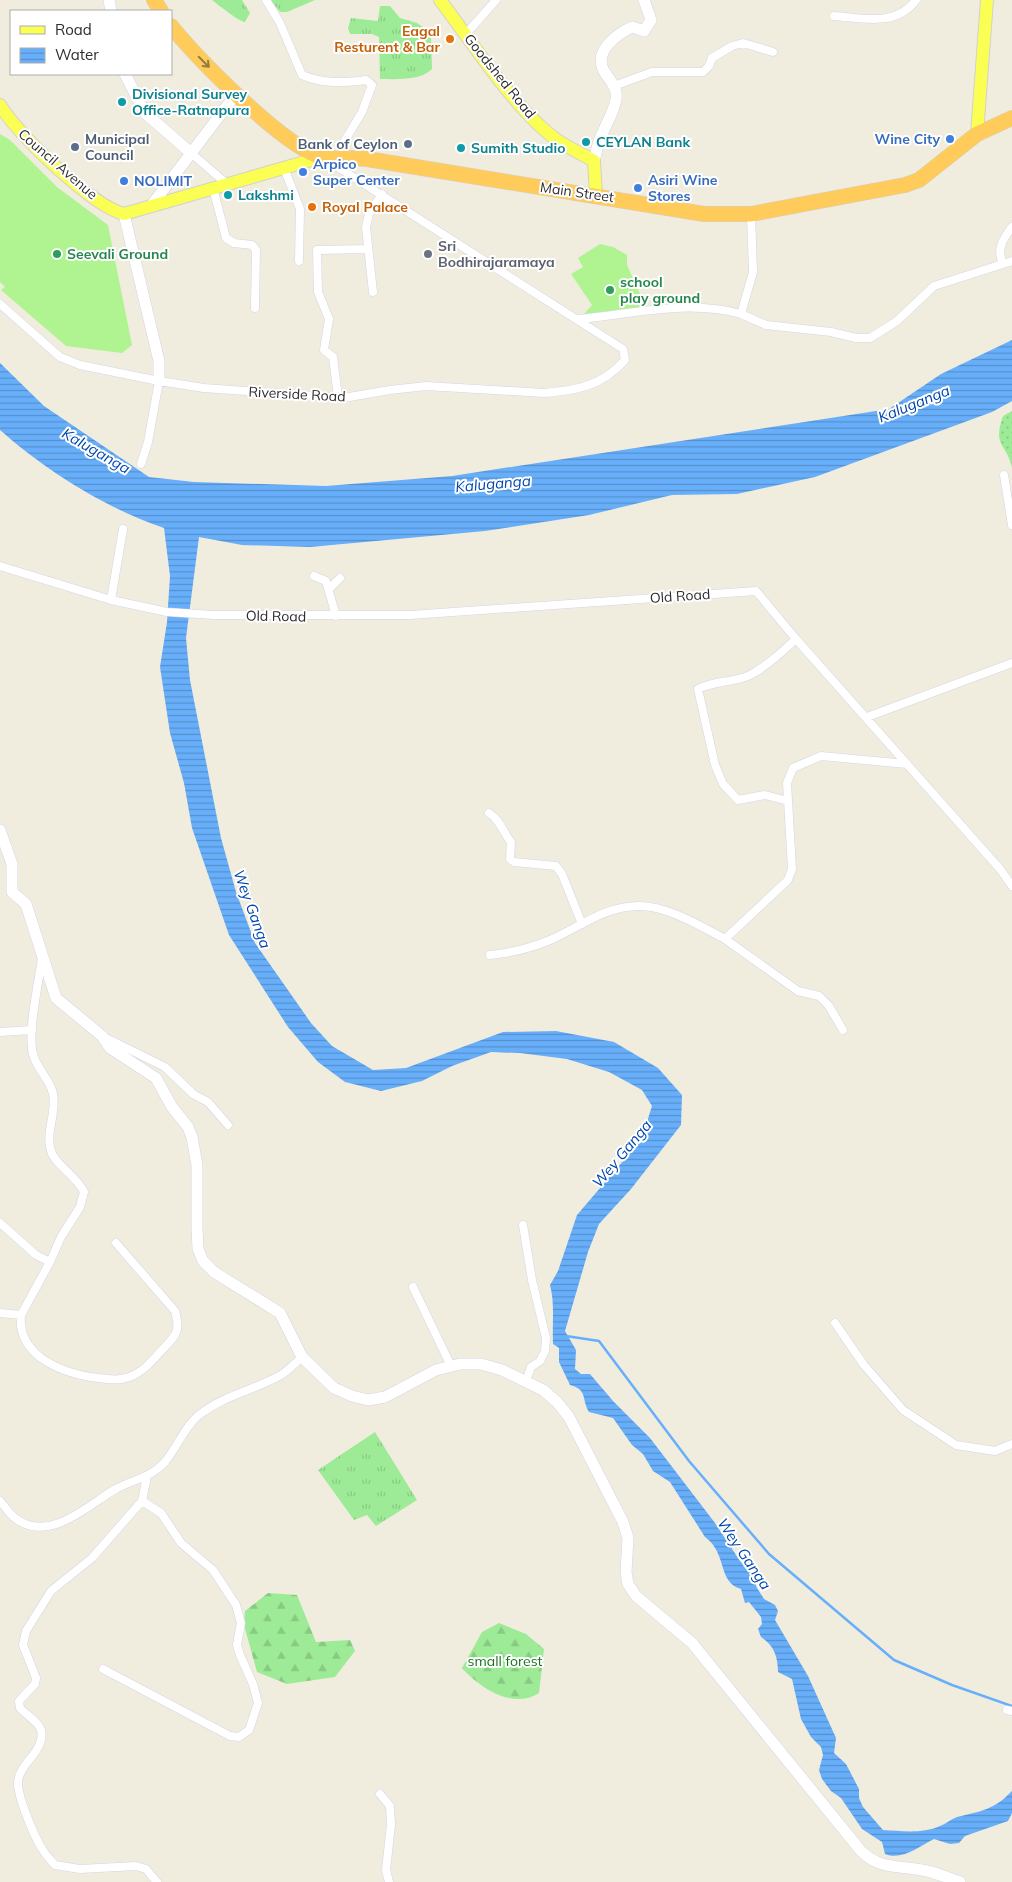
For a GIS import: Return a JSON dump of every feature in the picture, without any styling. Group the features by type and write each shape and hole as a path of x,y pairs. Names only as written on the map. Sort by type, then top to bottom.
{"highway":[{"path":"172,27 184,42 236,94 275,127 322,157"},
{"name":"Main Street","path":"322,157 342,157 596,194 704,214 751,214 905,185 919,180 977,134 1012,118"}],"main road":[{"name":"Goodshed Road","path":"440,0 506,88 542,127 558,140 594,161"},
{"path":"977,134 987,0"},
{"name":"Council Avenue","path":"0,105 25,138 54,164 77,184 116,212 124,214"},
{"path":"124,214 322,157"},
{"path":"594,161 596,194"}],"street":[{"path":"266,0 280,23 302,75 314,80 342,83 366,80 372,85 362,112 344,142 342,157"},
{"path":"466,34 496,0"},
{"path":"594,161 617,94 603,68 603,55 610,40 617,34 632,27 644,31 651,20 644,0"},
{"path":"834,16 883,20 898,16 916,0"},
{"path":"981,0 986,13"},
{"path":"614,86 652,72 703,72 709,66 712,58 732,46 743,43 773,52"},
{"path":"126,75 145,113 227,184"},
{"path":"151,206 236,94"},
{"path":"322,157 578,319 684,306 719,308 741,314 766,325 831,332 856,338 870,338 897,321 934,286 1012,261"},
{"path":"284,168 300,209 298,261"},
{"path":"213,188 226,238 234,243 252,245 256,250 255,308"},
{"path":"373,292 366,227 369,214 382,194"},
{"path":"124,214 159,361 159,381 148,442 141,464"},
{"path":"741,314 753,272 751,214"},
{"path":"1003,264 1000,250 1003,239 1012,227"},
{"path":"338,397 333,357 324,350 329,319 318,292 317,250 368,249"},
{"name":"Riverside Road","path":"0,304 60,357 80,365 204,388 338,397 426,386 544,393 562,392 584,387 612,374 625,360 623,349 578,319"},
{"path":"1004,475 1012,525"},
{"path":"111,600 123,529"},
{"name":"Old Road","path":"0,566 111,600 167,612 214,615 336,616 426,614 756,591 796,639 1000,869 1012,886"},
{"path":"314,576 326,581 336,616"},
{"path":"329,589 340,578"},
{"path":"788,802 765,795 738,800 723,784 715,765 698,689 709,683 749,675 775,658 796,639"},
{"path":"867,717 1012,663"},
{"path":"725,939 788,880 792,869 787,783 794,768 821,756 907,764"},
{"path":"489,812 497,818 503,832 511,842 510,859 514,862 556,866 562,874 582,924"},
{"path":"0,830 12,864 12,892 26,904 56,998 102,1036 165,1067 193,1094 208,1102 228,1125"},
{"path":"490,955 517,952 550,940 612,909 640,906 678,916 725,939 798,991 819,996 829,1006 843,1030"},
{"path":"42,956 32,1030 33,1056 53,1092 54,1101 49,1132 51,1152 81,1185 84,1192 80,1207 61,1237 50,1262 21,1315 20,1325 24,1338 35,1354 43,1360 76,1375 117,1380 129,1377 143,1370 177,1334 178,1324 175,1311 116,1244"},
{"path":"0,1032 32,1030"},
{"path":"102,1036 110,1048 156,1078 172,1107 188,1127 192,1137 197,1166 198,1249 203,1261 214,1272 280,1313 302,1357 334,1388 352,1396 368,1400 385,1397 436,1370 460,1364 482,1364 502,1370 543,1390 557,1402 568,1417 623,1522 628,1538 626,1572 628,1584 636,1596 692,1644 860,1851 872,1862 886,1866 924,1870 960,1882"},
{"path":"0,1223 36,1256 50,1262"},
{"path":"523,1225 532,1280 546,1338 545,1351 540,1361 531,1367 526,1381"},
{"path":"413,1287 451,1366"},
{"path":"0,1312 21,1315"},
{"path":"836,1323 864,1365 903,1410 956,1445 995,1452 1012,1444"},
{"path":"0,1501 15,1519 33,1526 54,1525 68,1520 116,1489 147,1476 164,1463 192,1420 202,1412 220,1401 281,1375 302,1357"},
{"path":"147,1476 142,1501 92,1558 51,1591 26,1631 23,1645 36,1678 35,1684 19,1701 20,1708 37,1724 41,1731 40,1745 21,1774 18,1782 26,1814 42,1850 55,1865 80,1869 136,1866 146,1869 158,1882"},
{"path":"103,1669 230,1736 238,1737 249,1730 258,1703 253,1684 237,1645 241,1623 236,1605 213,1570 181,1543 161,1513 142,1501"},
{"path":"380,1794 390,1806 392,1824 386,1870 389,1882"}],"green space":[{"path":"212,0 242,0 250,13 245,22 242,21"},
{"path":"271,0 315,0 287,12 280,12"},
{"path":"380,6 390,6 400,18 417,23 426,29 431,36 432,69 427,73 408,78 380,79 379,37 372,34 350,34 348,28 351,18 378,21"},
{"name":"Seevali Ground","path":"0,134 10,140 57,187 108,225 132,345 122,353 66,346 1,290 5,287 0,282"},
{"name":"school play ground","path":"600,244 613,247 627,255 627,265 646,307 584,314 592,305 571,274 583,267 578,258"},
{"path":"1012,411 1012,468 999,434 1003,416"},
{"path":"375,1432 417,1500 376,1526 367,1515 354,1520 318,1470"},
{"path":"268,1593 297,1595 316,1642 350,1640 355,1651 335,1677 287,1684 257,1672 244,1625 245,1611"},
{"name":"small forest","path":"499,1623 526,1634 544,1649 539,1693 529,1698 508,1698 497,1694 478,1683 462,1668 482,1632"}],"water":[{"name":"Kaluganga","path":"1012,340 1012,401 992,412 815,477 737,494 672,495 589,515 485,531 310,547 242,545 199,537 186,638 190,680 221,838 236,892 255,943 311,1023 332,1046 373,1070 406,1068 503,1032 556,1031 614,1042 658,1068 682,1095 681,1125 631,1189 599,1224 588,1252 565,1331 576,1350 575,1369 581,1374 590,1374 613,1401 650,1438 715,1523 740,1561 751,1573 764,1599 775,1605 778,1611 775,1620 808,1676 836,1738 834,1753 846,1764 859,1789 859,1798 863,1807 883,1830 912,1831 933,1829 957,1817 993,1806 1012,1791 1012,1813 1008,1821 965,1836 959,1843 950,1844 934,1839 911,1852 891,1856 885,1854 882,1842 862,1829 841,1798 831,1791 822,1779 819,1770 823,1755 821,1747 811,1737 801,1719 792,1679 778,1672 774,1652 761,1637 758,1629 762,1624 761,1617 749,1602 745,1603 741,1589 728,1580 717,1551 705,1537 670,1482 653,1471 643,1454 632,1445 613,1418 589,1412 582,1392 570,1385 559,1362 559,1348 553,1344 553,1306 550,1285 558,1271 577,1215 624,1160 645,1128 652,1106 642,1090 609,1072 567,1059 520,1053 491,1052 452,1066 422,1081 381,1091 345,1082 318,1062 288,1027 229,935 192,828 184,783 170,733 160,667 167,622 170,576 164,528 142,520 77,487 37,460 0,430 0,363 44,406 149,477 194,482 326,486 452,476 889,409 941,374"}],"waterway":[{"name":"Wey Ganga","path":"566,1336 599,1341 689,1461 769,1554 894,1660 952,1685 1012,1706"}],"place":[{"name":"Eagal Resturent & Bar","path":"450,39"},
{"name":"Divisional Survey Office-Ratnapura","path":"122,102"},
{"name":"Wine City","path":"950,139"},
{"name":"CEYLAN Bank","path":"586,142"},
{"name":"Bank of Ceylon","path":"408,144"},
{"name":"Municipal Council","path":"75,147"},
{"name":"Sumith Studio","path":"461,148"},
{"name":"Arpico Super Center","path":"303,172"},
{"name":"NOLIMIT","path":"124,181"},
{"name":"Asiri Wine Stores","path":"638,188"},
{"name":"Lakshmi","path":"228,195"},
{"name":"Royal Palace","path":"312,207"},
{"name":"Seevali Ground","path":"57,254"},
{"name":"Sri Bodhirajaramaya","path":"428,254"},
{"name":"school play ground","path":"610,290"}]}
